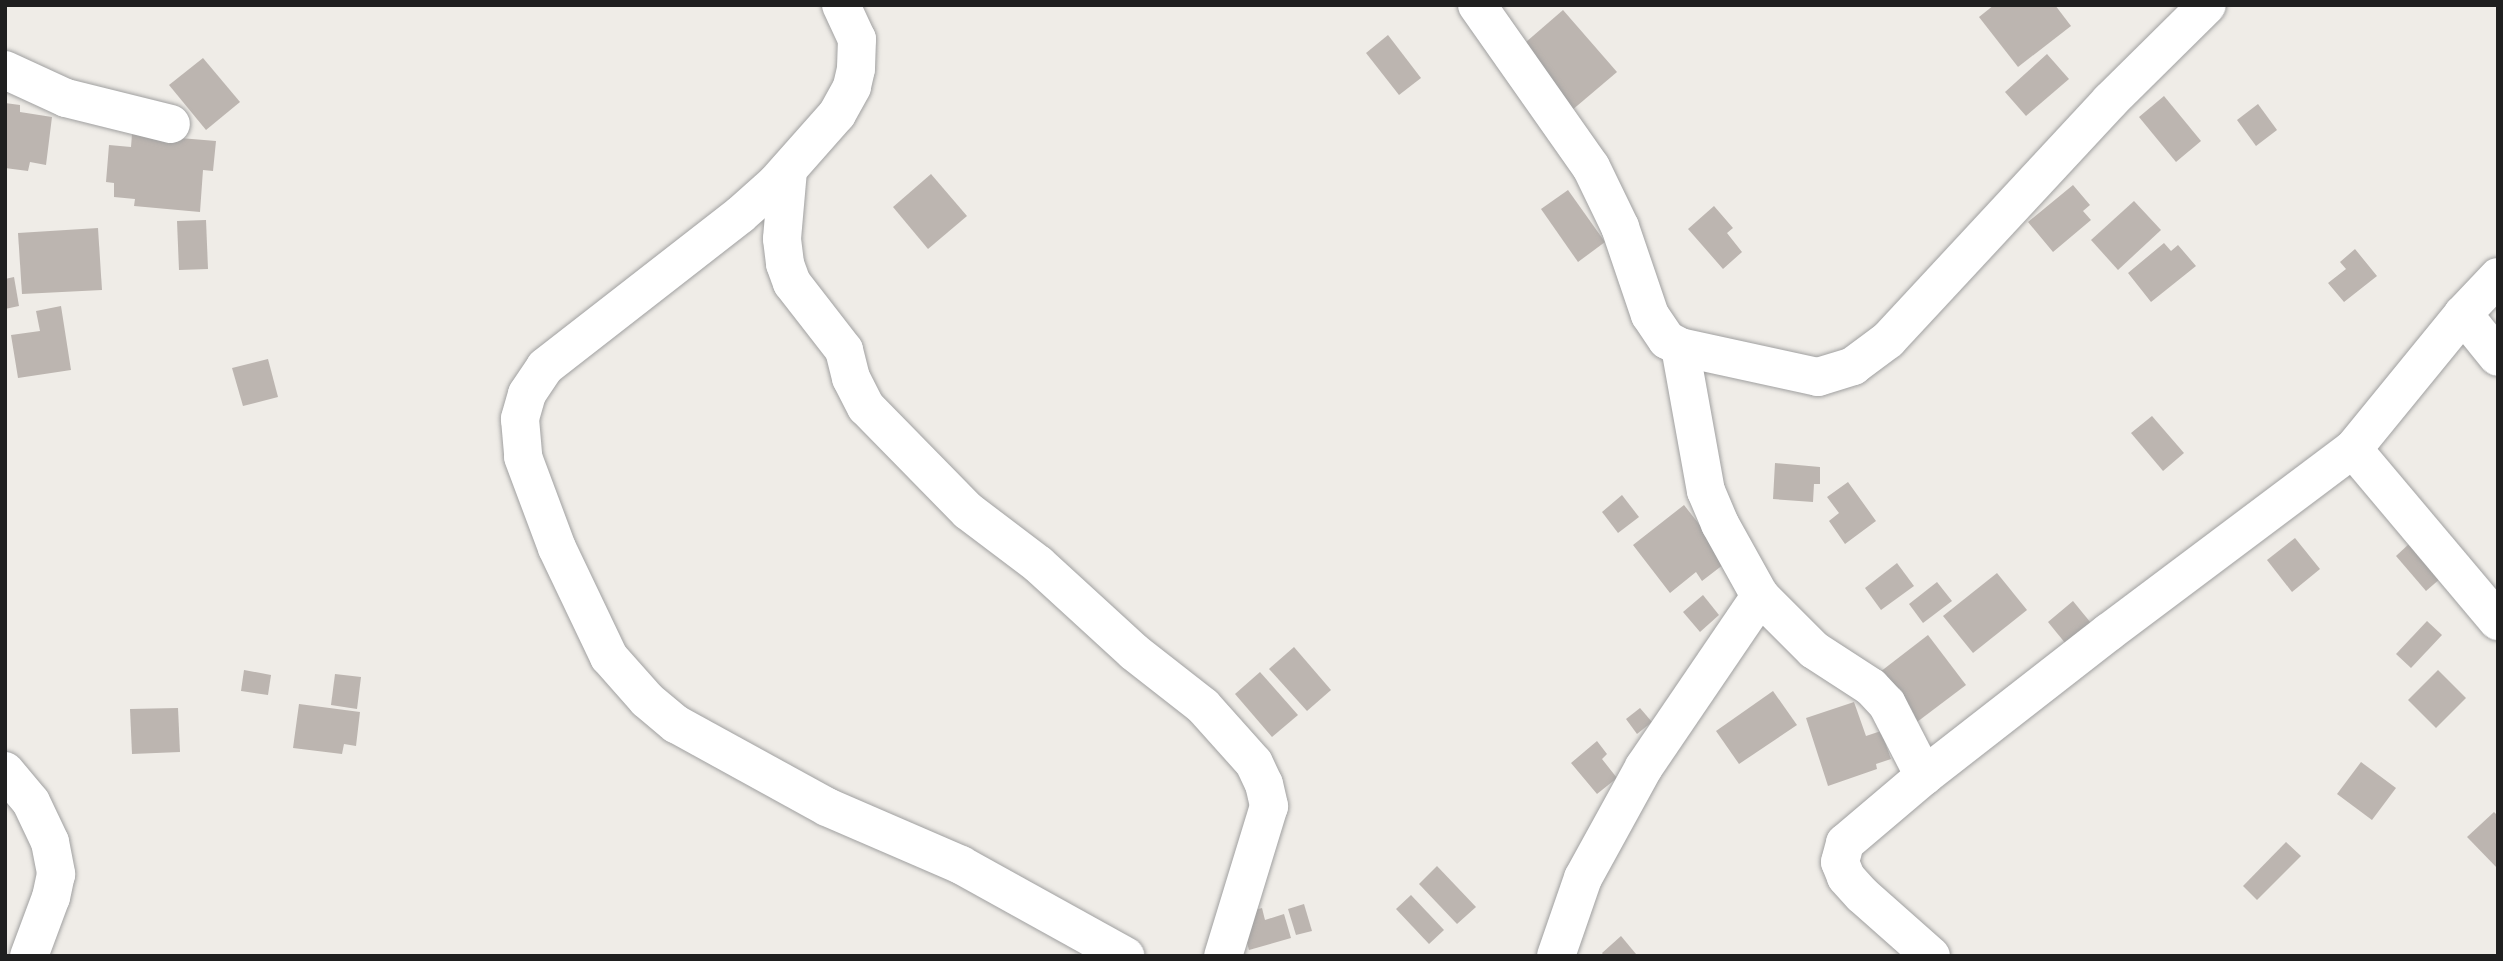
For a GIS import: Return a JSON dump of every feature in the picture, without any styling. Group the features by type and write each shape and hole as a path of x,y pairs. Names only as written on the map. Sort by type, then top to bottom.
{"street":[{"path":"841,5 857,39 852,87 837,114 788,170 740,215 545,367 527,394 520,419 523,457 558,548 610,657 647,700 676,724 827,807 961,865 1125,956"},
{"path":"1477,5 1591,167 1620,227 1650,315 1667,340 1680,347 1818,377 1853,366 1888,340 2110,101 2207,5"},
{"path":"5,70 66,98 171,124"},
{"path":"788,170 782,239 785,264 792,283 844,350 851,378 866,407 968,511 1038,564 1134,652 1203,706 1254,763 1264,784 1269,806 1223,956"},
{"path":"1931,956 1862,895 1846,877 1840,862 1845,843 1924,776 2230,540 2353,449 2463,314 2498,277"},
{"path":"2463,314 2498,357"},
{"path":"1680,347 1706,491 1720,524 1760,596 1814,650 1871,687 1887,705 1924,776"},
{"path":"2353,449 2498,621"},
{"path":"1556,956 1583,878 1644,767 1760,596"},
{"path":"5,771 31,802 46,832 55,874 51,897 29,956"}],"building":[{"path":"1994,5 2055,5 2071,26 2018,67 1979,17"},
{"path":"1563,10 1617,72 1571,111 1518,49"},
{"path":"1388,35 1421,78 1399,95 1366,53"},
{"path":"2047,54 2069,79 2026,116 2005,92"},
{"path":"203,58 240,102 206,130 169,85"},
{"path":"2164,96 2201,141 2176,162 2139,117"},
{"path":"5,103 20,105 20,112 52,117 46,165 30,162 28,171 5,168"},
{"path":"2258,104 2277,130 2256,146 2237,120"},
{"path":"132,134 216,141 213,171 203,170 200,212 134,206 135,199 114,197 114,183 106,182 109,145 131,147"},
{"path":"931,174 967,216 928,249 893,207"},
{"path":"2073,185 2090,205 2083,211 2091,220 2053,252 2028,222"},
{"path":"1568,190 1605,242 1578,262 1541,209"},
{"path":"2134,201 2161,230 2118,270 2091,240"},
{"path":"1714,206 1733,228 1727,233 1742,252 1723,269 1688,229"},
{"path":"206,220 208,269 179,270 177,221"},
{"path":"98,228 102,290 22,294 18,233"},
{"path":"2164,243 2171,251 2178,245 2196,266 2151,302 2128,273"},
{"path":"2355,249 2377,276 2344,302 2328,283 2346,269 2340,262"},
{"path":"14,277 19,306 5,309 5,279"},
{"path":"61,306 71,370 18,378 11,335 40,331 36,311"},
{"path":"268,359 278,397 243,406 232,368"},
{"path":"2152,416 2184,453 2163,471 2131,433"},
{"path":"1775,463 1820,467 1820,484 1814,484 1813,502 1773,499"},
{"path":"1848,482 1876,521 1845,544 1829,521 1839,513 1827,497"},
{"path":"1622,495 1639,517 1618,533 1602,512"},
{"path":"1684,505 1728,561 1702,581 1696,572 1670,593 1633,545"},
{"path":"2295,538 2320,569 2292,592 2267,560"},
{"path":"2410,543 2441,578 2426,591 2396,556"},
{"path":"1897,563 1914,586 1881,610 1865,588"},
{"path":"1997,573 2027,610 1973,653 1943,616"},
{"path":"1937,582 1952,601 1923,623 1909,604"},
{"path":"1703,595 1719,615 1700,632 1683,612"},
{"path":"2073,601 2095,628 2070,649 2048,622"},
{"path":"2427,621 2442,635 2411,668 2396,654"},
{"path":"1928,635 1966,685 1917,722 1880,672"},
{"path":"1294,647 1331,690 1307,711 1269,669"},
{"path":"244,670 271,675 268,695 241,691"},
{"path":"2438,670 2466,698 2436,728 2408,700"},
{"path":"1260,672 1298,715 1272,737 1235,694"},
{"path":"335,674 361,677 357,709 331,705"},
{"path":"1773,691 1797,725 1739,764 1716,731"},
{"path":"1854,702 1866,736 1881,731 1891,759 1876,764 1877,769 1828,786 1806,718"},
{"path":"299,704 360,712 356,746 344,744 342,754 293,748"},
{"path":"178,708 180,752 132,754 130,709"},
{"path":"1640,708 1652,722 1637,734 1626,719"},
{"path":"1597,741 1607,754 1602,759 1617,778 1597,794 1571,763"},
{"path":"2361,762 2396,788 2372,820 2337,794"},
{"path":"2494,812 2498,816 2498,869 2467,837"},
{"path":"2286,842 2301,856 2257,900 2243,886"},
{"path":"1437,866 1476,907 1457,924 1419,884"},
{"path":"1411,895 1444,930 1429,944 1396,909"},
{"path":"1304,904 1312,931 1296,935 1288,909"},
{"path":"1262,908 1265,920 1284,914 1291,938 1249,950 1239,914"},
{"path":"1621,936 1636,954 1604,956 1602,953"}]}
